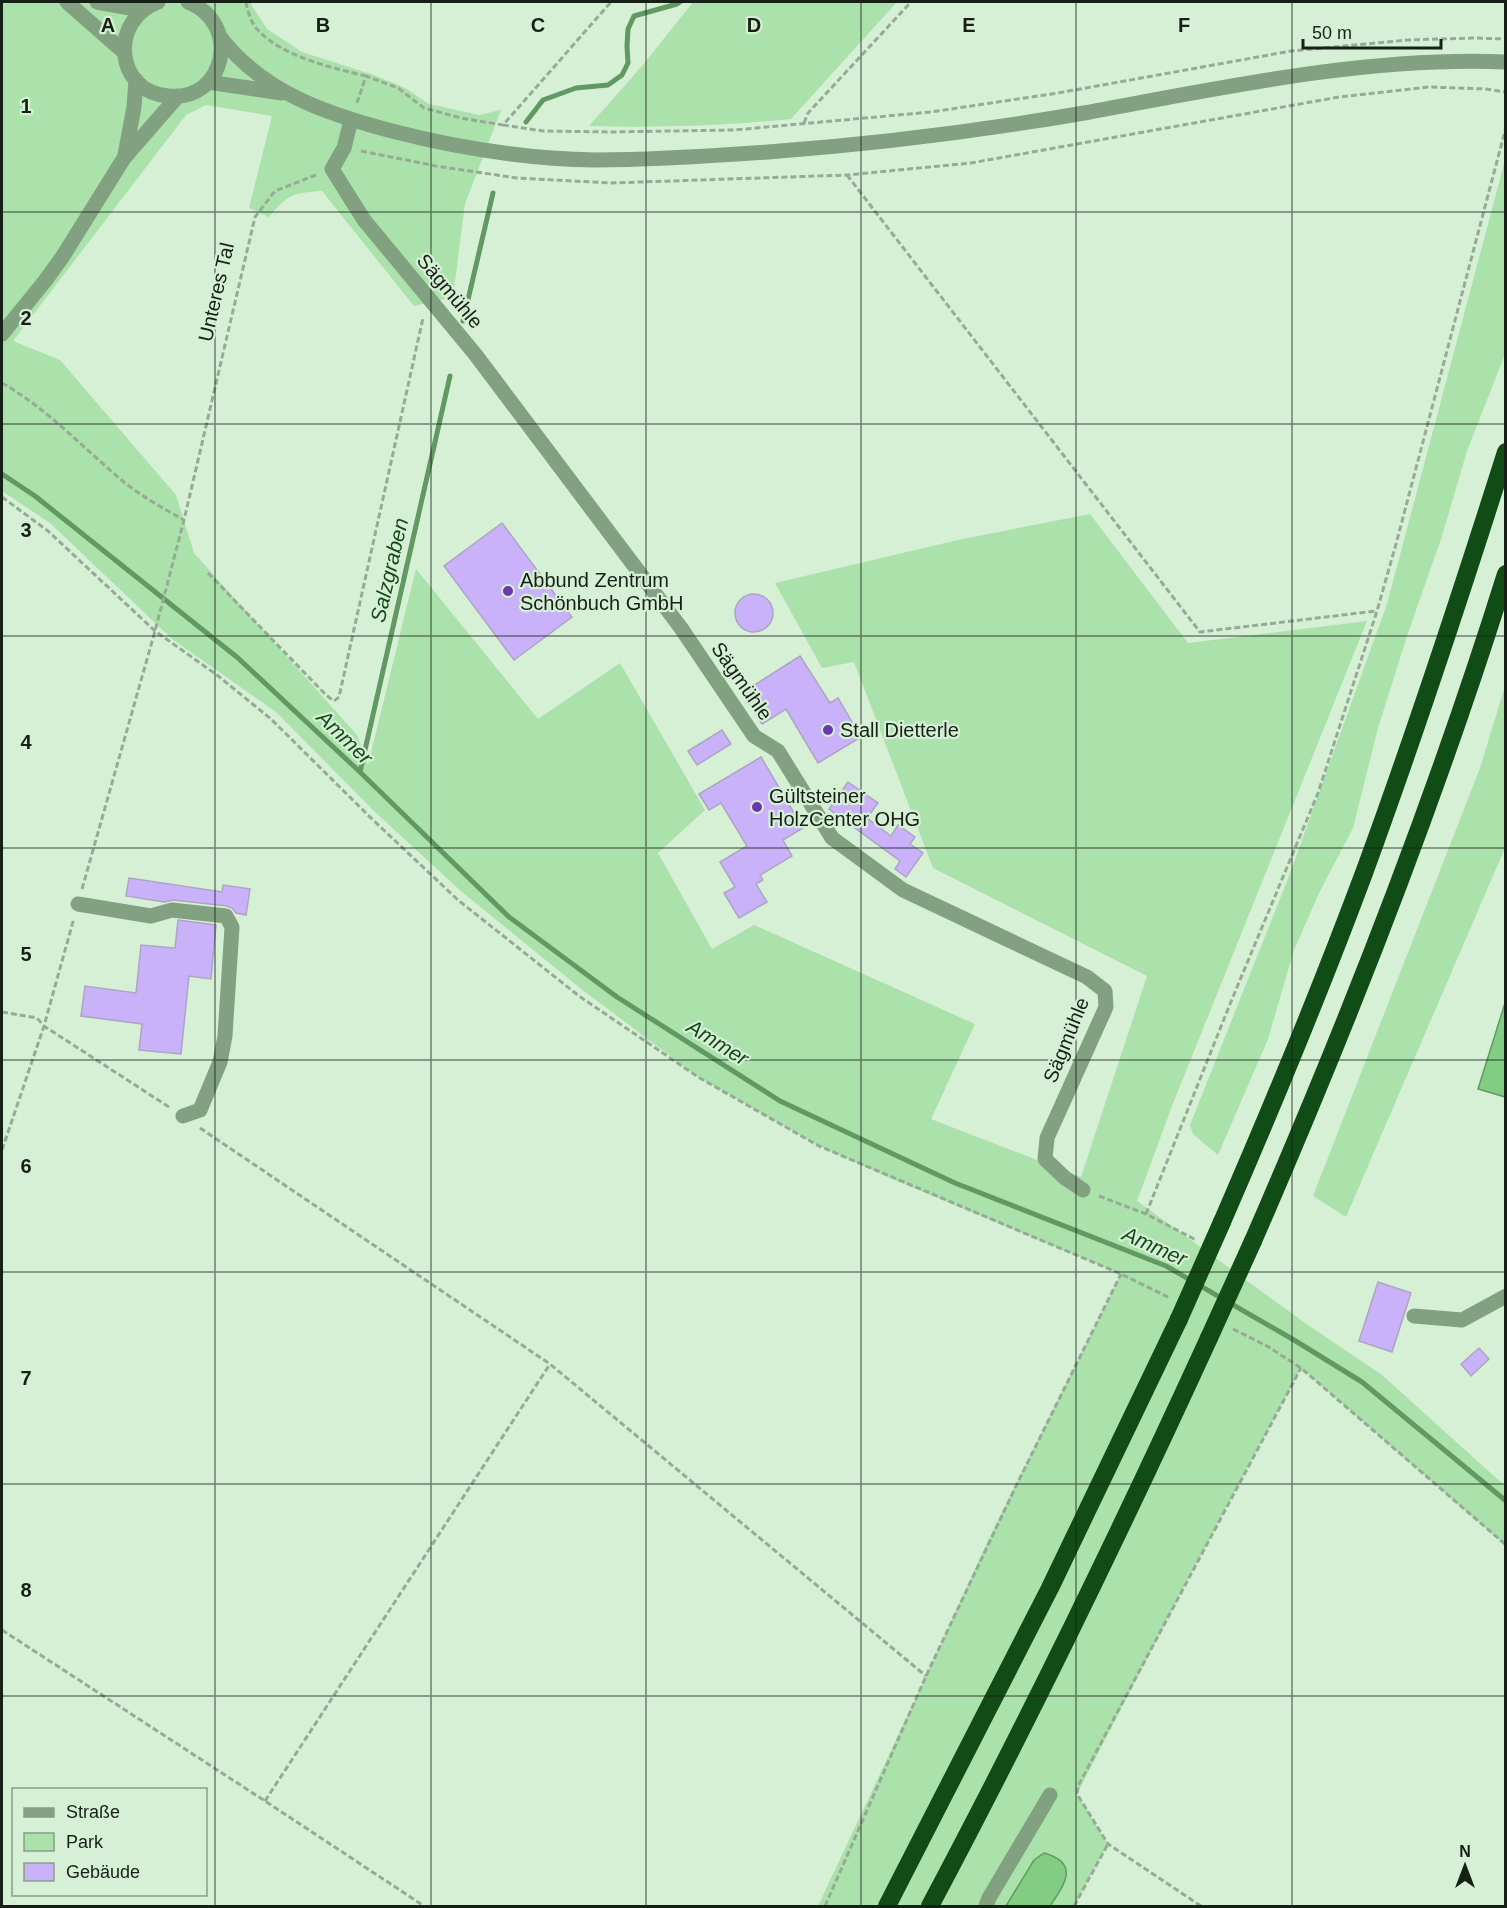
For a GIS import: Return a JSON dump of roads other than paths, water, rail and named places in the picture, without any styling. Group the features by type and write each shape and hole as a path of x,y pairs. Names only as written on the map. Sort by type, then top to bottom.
{"highway":[{"path":"887,1906 1050,1588 1179,1319 1222,1222 1286,1071 1363,876 1424,703 1506,452"},
{"path":"930,1906 1083,1606 1143,1482 1253,1241 1320,1084 1396,890 1506,574"}],"street":[{"path":"67,2 124,52"},
{"path":"97,2 141,10"},
{"path":"158,2 141,10 130,25 124,42 124,52 130,72 136,80 151,91 169,97 194,92 208,82 220,62 221,38 210,9 203,9 188,2"},
{"path":"221,38 232,52 285,93 351,120 429,141 470,149 593,160 660,159 823,148 911,139 1054,118 1272,80 1354,69 1434,62 1506,62"},
{"path":"124,158 134,107 136,80"},
{"path":"208,82 285,93"},
{"path":"2,334 39,290 63,256 124,158 178,96"},
{"name":"Sägmühle","path":"351,120 344,148 332,169 364,220 475,354 681,628 754,736 778,751 832,838 903,890 1087,977 1105,991 1106,1007 1047,1137 1045,1159 1065,1179 1083,1190"},
{"path":"78,904 151,916 172,910 226,916 232,927 225,1036 220,1062 200,1110 183,1116"},
{"path":"1414,1316 1462,1320 1506,1296"},
{"path":"986,1906 1050,1795"}],"waterway":[{"name":"Salzgraben","path":"526,122 543,100 576,88 608,85 622,75 628,63 628,29 634,16 680,2"},
{"name":"Salzgraben","path":"463,321 493,193"},
{"name":"Salzgraben","path":"360,772 450,376"},
{"name":"Ammer","path":"2,474 35,496 238,658 360,772 509,917 617,997 780,1101 955,1183 1166,1266 1362,1382 1506,1501"}],"place":[{"name":"Abbund Zentrum Schönbuch GmbH","path":"508,591"},
{"name":"Stall Dietterle","path":"828,730"},
{"name":"Gültsteiner HolzCenter OHG","path":"757,807"}]}
